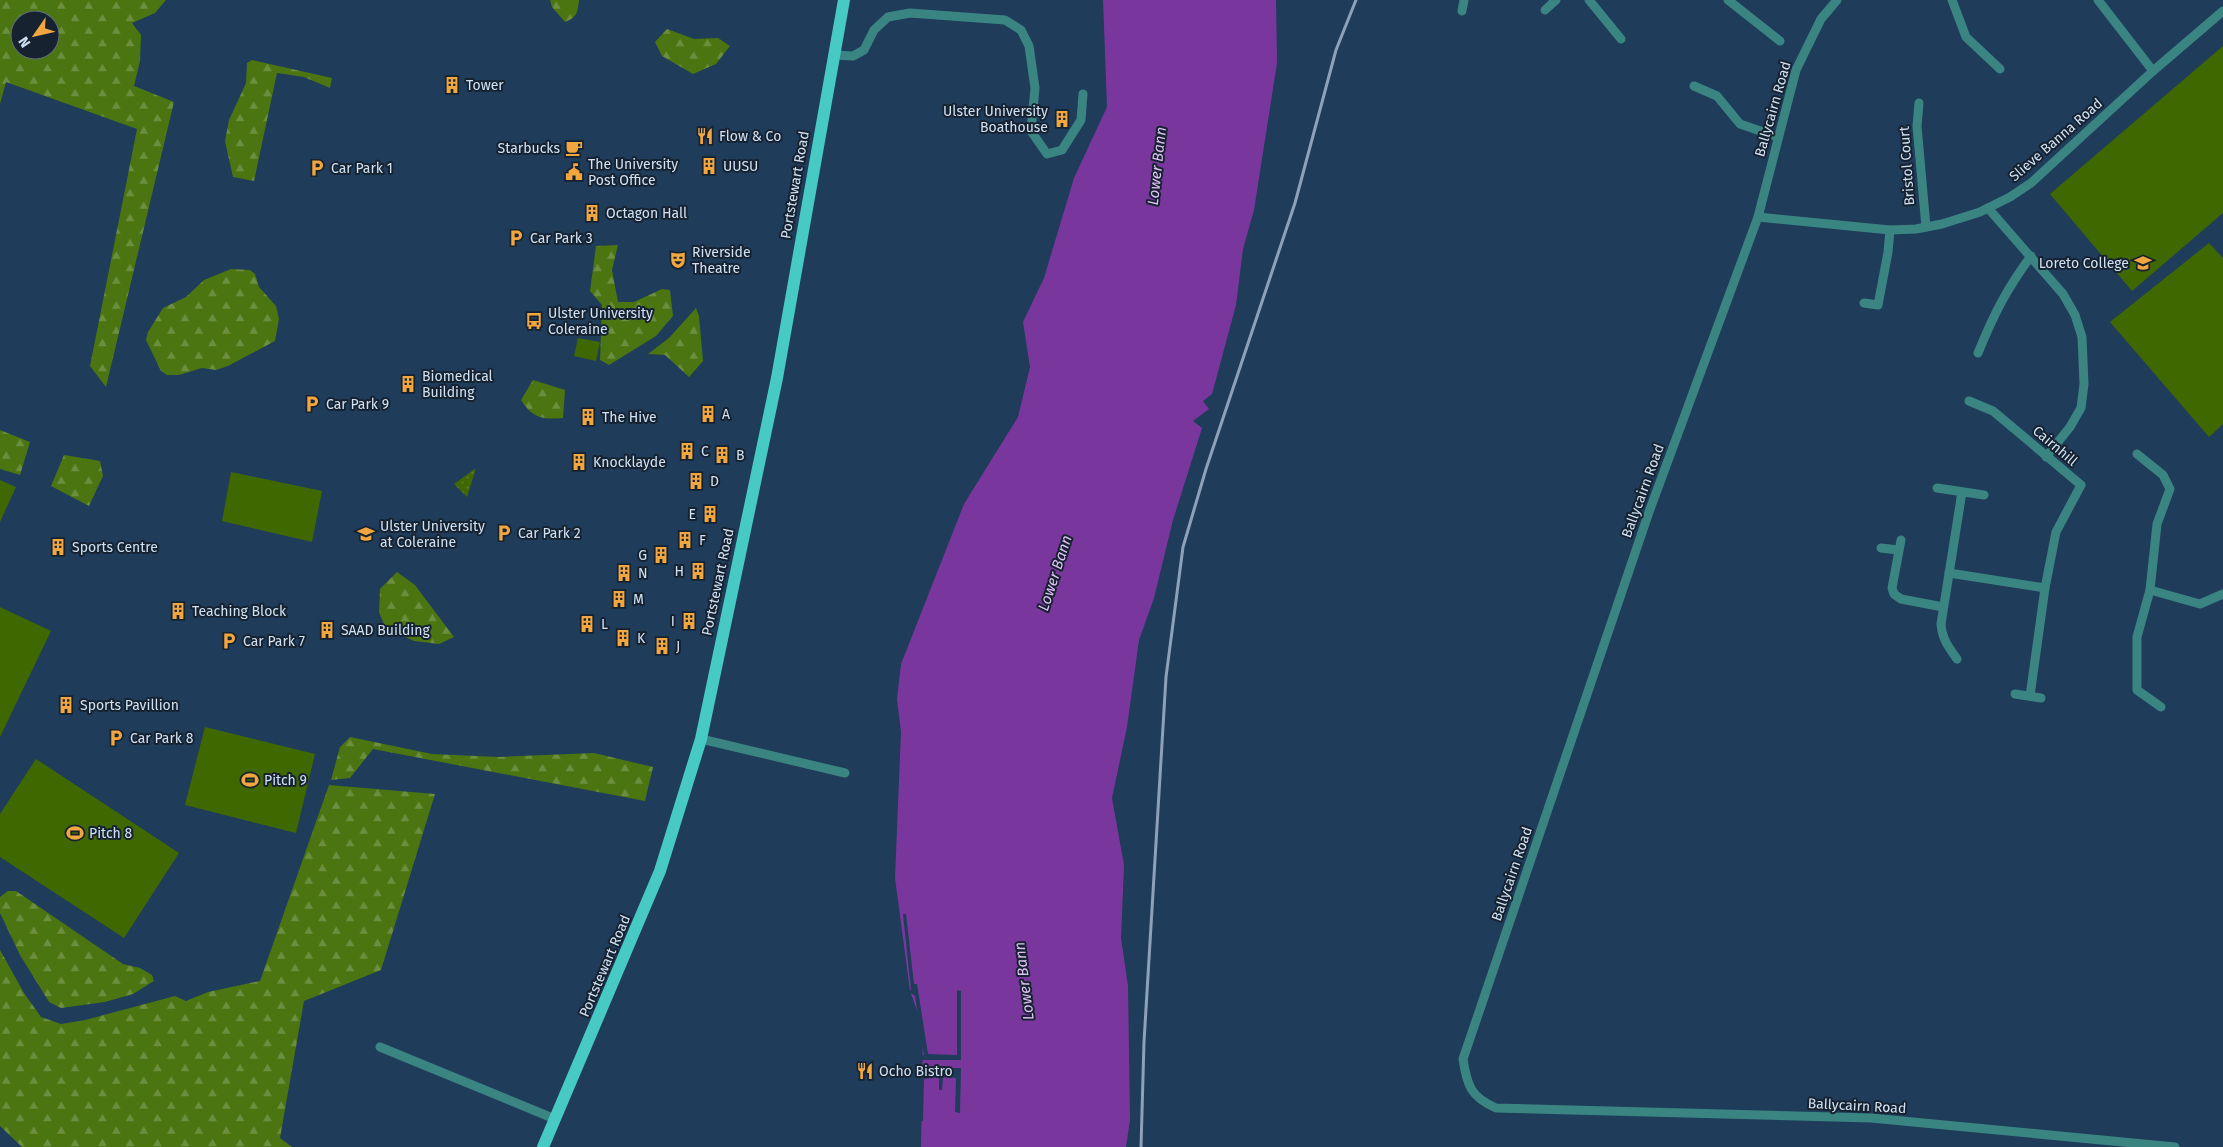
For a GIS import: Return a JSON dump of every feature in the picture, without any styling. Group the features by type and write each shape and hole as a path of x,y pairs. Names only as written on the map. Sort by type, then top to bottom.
{"main road":[{"name":"Portstewart Road","path":"543,1147 660,871 701,739 777,378 844,0"}],"street":[{"path":"1462,11 1464,0"},
{"path":"1545,10 1556,0"},
{"path":"1589,0 1621,38"},
{"path":"1728,0 1780,41"},
{"name":"Ballycairn Road","path":"1837,0 1821,19 1796,70 1758,218 1648,512 1463,1060 1466,1081 1479,1100 1496,1108 1872,1118 2175,1147"},
{"path":"1952,0 1966,37 2000,69"},
{"path":"2098,0 2153,71"},
{"name":"Slieve Banna Road","path":"1758,218 1890,230 1942,224 1988,208 2010,197 2031,183 2153,71 2223,10"},
{"path":"833,55 853,56 864,50 874,30 888,17 910,13 1005,20 1021,30 1028,46 1035,88 1032,131 1047,154 1062,150 1081,120 1083,94"},
{"path":"1694,86 1717,96 1740,124 1778,137"},
{"name":"Bristol Court","path":"1918,103 1917,126 1926,227"},
{"path":"1988,208 2063,294 2075,314 2082,347 2084,384 2081,408 2070,427 2046,457"},
{"path":"1864,302 1878,305 1888,252 1890,230"},
{"path":"1978,353 2008,287 2031,256"},
{"name":"Cairnhill","path":"1969,401 1993,411 2081,485 2056,532 2030,696"},
{"path":"2136,454 2163,475 2170,489 2157,524 2150,590 2137,637 2137,690 2161,707"},
{"path":"1937,488 1984,495"},
{"path":"1958,659 1947,645 1942,634 1942,607 1962,492"},
{"path":"1900,540 1892,588 1894,594 1901,599 1942,607"},
{"path":"1881,548 1898,550"},
{"path":"1948,573 2046,588"},
{"path":"2150,590 2200,604 2223,594"},
{"path":"2015,694 2041,698"},
{"path":"701,739 845,773"},
{"path":"380,1047 555,1119"}],"green space":[{"path":"0,0 166,0 155,13 132,23 141,35 140,61 134,86 174,102 106,387 90,366 137,129 6,82 0,104"},
{"path":"550,0 579,0 576,14 565,22 552,7"},
{"path":"667,29 694,39 718,38 730,46 716,64 693,74 662,56 655,42"},
{"path":"2223,46 2223,213 2132,291 2050,194"},
{"path":"252,60 332,78 330,88 304,77 277,73 254,181 233,177 225,141 229,120 246,83 247,63"},
{"path":"2209,243 2223,258 2223,424 2209,437 2110,322"},
{"path":"618,245 612,270 618,302 634,302 662,289 670,290 673,316 656,336 609,365 600,360 602,305 590,291 596,246"},
{"path":"231,269 250,270 255,274 259,287 276,306 279,319 275,341 228,366 216,370 202,368 179,375 167,375 161,371 146,340 148,332 163,308 186,297 204,280"},
{"path":"696,308 699,316 703,361 689,377 665,355 648,354 669,338"},
{"path":"578,338 600,342 596,361 574,356"},
{"path":"533,380 565,390 563,418 544,418 529,411 525,406 521,400"},
{"path":"0,430 30,442 20,475 0,469"},
{"path":"64,455 100,461 103,476 89,506 51,486"},
{"path":"476,468 467,497 454,484"},
{"path":"231,472 322,491 312,542 222,521"},
{"path":"0,480 16,487 0,522"},
{"path":"397,572 415,585 454,637 439,644 414,641 385,627 379,612 380,589"},
{"path":"0,607 51,631 0,737"},
{"name":"Pitch 9","path":"205,727 315,754 296,833 185,805"},
{"path":"350,737 432,754 499,757 594,753 653,767 645,801 373,749 350,778 331,780 340,747"},
{"name":"Pitch 8","path":"36,759 179,853 124,938 0,857 0,814"},
{"path":"329,785 435,794 381,970 304,1001 280,1138 292,1147 22,1147 0,1126 0,950 24,993 41,1017 61,1024 85,1020 175,996 186,1001 208,992 260,981"},
{"path":"8,891 16,891 123,964 140,968 152,975 154,981 133,994 105,1002 61,1008 49,1002 20,955 0,913 0,897"}],"water":[{"name":"Lower Bann","path":"1103,0 1276,0 1277,63 1254,210 1243,249 1236,305 1212,394 1203,401 1209,409 1193,421 1202,428 1173,520 1154,598 1139,640 1127,727 1112,798 1124,865 1121,938 1128,986 1130,1120 1126,1147 921,1147 923,1027 910,991 895,878 901,732 897,699 901,664 964,504 1018,417 1030,367 1023,322 1044,278 1074,178 1107,107"}],"pier":[{"path":"903,914 906,914 914,984 917,984 928,1054 957,1055 957,990 961,991 961,1060 919,1060 919,1056 924,1055 915,996 908,991 911,990"},
{"path":"919,1068 961,1068 960,1113 955,1112 956,1078 943,1077 942,1090 939,1090 939,1077 924,1079 923,1121 920,1121"}],"railway":[{"path":"1141,1147 1144,1042 1166,677 1183,547 1206,469 1295,203 1336,50 1356,0"}],"place":[{"name":"Tower","path":"452,85"},
{"name":"Ulster University Boathouse","path":"1062,119"},
{"name":"Flow & Co","path":"705,136"},
{"name":"Starbucks","path":"574,148"},
{"name":"UUSU","path":"709,166"},
{"name":"Car Park 1","path":"317,168"},
{"name":"The University Post Office","path":"574,172"},
{"name":"Octagon Hall","path":"592,213"},
{"name":"Car Park 3","path":"516,238"},
{"name":"Riverside Theatre","path":"678,260"},
{"name":"Loreto College","path":"2143,263"},
{"name":"Ulster University Coleraine","path":"534,321"},
{"name":"Biomedical Building","path":"408,384"},
{"name":"Car Park 9","path":"312,404"},
{"name":"A","path":"708,414"},
{"name":"The Hive","path":"588,417"},
{"name":"C","path":"687,451"},
{"name":"B","path":"722,455"},
{"name":"Knocklayde","path":"579,462"},
{"name":"D","path":"696,481"},
{"name":"E","path":"710,514"},
{"name":"Car Park 2","path":"504,533"},
{"name":"Ulster University at Coleraine","path":"366,534"},
{"name":"F","path":"685,540"},
{"name":"Sports Centre","path":"58,547"},
{"name":"G","path":"661,555"},
{"name":"H","path":"698,571"},
{"name":"N","path":"624,573"},
{"name":"M","path":"619,599"},
{"name":"Teaching Block","path":"178,611"},
{"name":"I","path":"689,621"},
{"name":"L","path":"587,624"},
{"name":"SAAD Building","path":"327,630"},
{"name":"K","path":"623,638"},
{"name":"Car Park 7","path":"229,641"},
{"name":"J","path":"662,646"},
{"name":"Sports Pavillion","path":"66,705"},
{"name":"Car Park 8","path":"116,738"},
{"name":"Pitch 9","path":"250,780"},
{"name":"Pitch 8","path":"75,833"},
{"name":"Ocho Bistro","path":"865,1071"}]}
